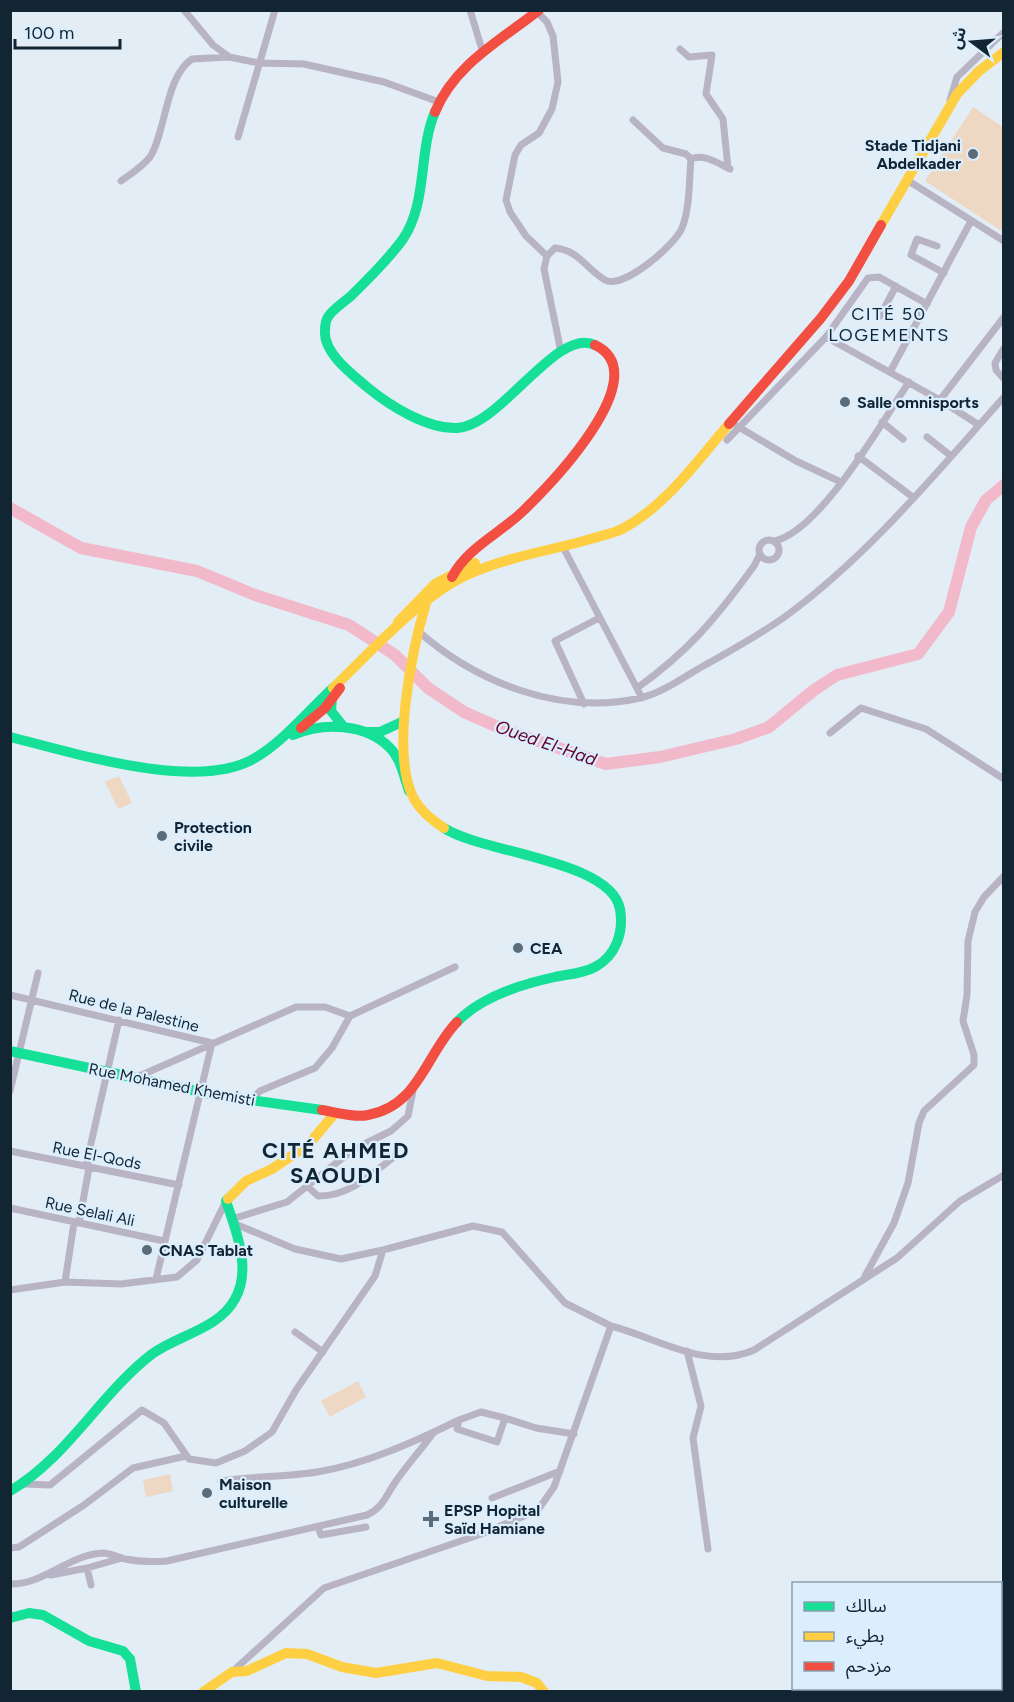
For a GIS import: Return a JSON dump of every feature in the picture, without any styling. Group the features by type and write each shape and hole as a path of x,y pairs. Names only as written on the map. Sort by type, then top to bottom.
{"main road":[{"path":"450,586 454,572 466,556 508,525 543,490 578,448 610,401 616,374 609,353 599,345 587,342 561,352 537,369 491,413 470,425 454,429 417,419 344,369 330,352 323,333 325,321 399,245 410,228 423,171 424,143 439,102 452,82 483,53 538,11"},
{"path":"10,737 169,772 205,772 237,766 252,760 270,747 394,630 450,586 482,567 602,536 634,522 657,505 735,424 821,318 849,281 957,94 979,71 1004,52"},
{"path":"394,630 406,612 435,584 454,572 497,556 611,529 645,510 674,486"},
{"path":"409,791 404,756 404,721 418,631 426,603"},
{"path":"404,624 412,631 415,648"},
{"path":"293,735 331,702 354,668"},
{"path":"338,683 331,702 333,715 343,726"},
{"path":"362,733 380,732 404,721"},
{"path":"270,747 317,726 343,726 362,733 391,749 409,791 431,819 463,839 543,860 598,880 617,897 623,920 615,947 603,962 594,968 521,986 469,1010 439,1043 413,1091"},
{"name":"Rue Mohamed Khemisti","path":"15,1052 250,1101 335,1113 366,1116 385,1112 402,1103 413,1091"},
{"path":"10,1491 24,1484 82,1427 123,1378 165,1343 212,1322 236,1300 242,1281 241,1253 226,1201 246,1181 272,1169 309,1143 335,1113"},
{"path":"10,1618 29,1613 43,1615 89,1641 123,1651 130,1659 136,1692"},
{"path":"202,1692 232,1672 247,1671 286,1653 307,1654 342,1667 376,1673 436,1663 487,1676 521,1677 537,1683 544,1692"}],"street":[{"path":"184,10 213,45 229,57"},
{"path":"238,137 275,10"},
{"path":"470,10 483,53"},
{"path":"538,11 547,22 553,36 558,82 552,109 539,133 521,145 515,155 506,200 510,212 526,236 547,256"},
{"path":"947,111 957,77 1004,32"},
{"path":"680,49 689,57 712,55 705,94 723,119 730,169 696,156 691,159"},
{"path":"121,181 141,167 150,156 165,108 185,63 192,59 229,57 259,63 304,64 410,89 439,102"},
{"path":"633,120 663,148 686,154 691,159"},
{"path":"561,352 544,268 547,256 555,248 565,249 580,257 606,281 628,278 667,247 682,229 691,159"},
{"path":"907,180 1004,241"},
{"path":"890,372 971,221"},
{"path":"937,246 917,239 911,255 944,273"},
{"path":"727,440 735,424 826,337 868,278 879,277 927,304"},
{"path":"880,316 896,286"},
{"path":"940,400 1004,317"},
{"path":"826,337 909,382 979,425"},
{"path":"1004,348 995,363 996,370 1004,379"},
{"path":"762,556 775,558 791,536 812,519 841,482 909,382"},
{"path":"418,631 456,659 508,686 549,698 584,704 642,698 738,647 785,617 847,565 914,498 1004,397"},
{"path":"882,422 903,440"},
{"path":"735,424 796,461 841,482"},
{"path":"927,437 951,456"},
{"path":"858,456 914,498"},
{"path":"762,556 759,547 763,542 791,536"},
{"path":"775,541 780,550"},
{"path":"563,547 642,698"},
{"path":"637,688 695,642 722,611 762,556"},
{"path":"584,704 555,641 599,618"},
{"path":"830,733 861,708 926,729 1004,779"},
{"path":"863,1278 894,1224 908,1183 919,1123 924,1112 974,1065 974,1055 963,1021 967,995 968,941 975,912 984,897 1004,876"},
{"path":"250,1101 260,1091 315,1068 332,1048 350,1016 455,967"},
{"path":"10,1091 15,1052 38,973"},
{"name":"Rue de la Palestine","path":"10,995 212,1043 296,1007 336,1009 350,1016"},
{"path":"65,1282 89,1168 87,1161 119,1020"},
{"path":"137,1077 212,1043"},
{"path":"156,1279 212,1043"},
{"path":"232,1221 288,1202 354,1149 391,1131 408,1116 413,1091"},
{"name":"Rue El-Qods","path":"10,1151 179,1185"},
{"path":"307,1186 318,1196 332,1197 365,1182 395,1156"},
{"path":"232,1221 295,1249 341,1259 472,1226 502,1232 565,1303 611,1326 687,1351 719,1359 738,1358 897,1258 960,1201 1004,1175"},
{"path":"10,1290 65,1282 121,1284 177,1277 197,1260 226,1201"},
{"name":"Rue Selali Ali","path":"10,1208 164,1241"},
{"path":"24,1484 50,1485 142,1410 164,1423 189,1459 216,1462 245,1451 272,1432 296,1390 375,1276 383,1250"},
{"path":"232,1672 324,1588 523,1517 538,1509 554,1487 611,1326"},
{"path":"295,1332 322,1352"},
{"path":"687,1351 701,1406 693,1438 708,1549"},
{"path":"221,1481 318,1472 375,1456 481,1412 536,1428 574,1434"},
{"path":"459,1420 457,1429 497,1442 505,1418"},
{"path":"10,1584 21,1584 44,1576 79,1558 104,1553 149,1562 167,1561 318,1527 377,1510 434,1432"},
{"path":"10,1548 19,1546 84,1505 133,1468 186,1456"},
{"path":"492,1498 560,1471"},
{"path":"318,1527 321,1535 366,1527"},
{"path":"44,1576 123,1558"},
{"path":"87,1568 91,1585"}],"shaded area":[{"name":"Stade Tidjani Abdelkader","path":"973,107 1003,127 1003,232 925,181"},
{"path":"119,776 132,803 118,809 105,782"},
{"path":"358,1381 366,1397 330,1417 321,1401"},
{"path":"170,1474 173,1491 146,1497 143,1480"}],"waterway":[{"name":"Oued El-Had","path":"10,508 81,548 197,571 255,595 349,625 395,655 428,688 464,712 505,730 606,764 660,757 736,739 769,727 814,690 837,675 918,654 949,612 971,527 986,500 1004,485"}],"traffic: fast":[{"path":"435,112 426,144 420,193 411,225 385,262 328,317 325,328 326,339 334,355 367,387 398,409 434,425 457,428 474,423 492,412 546,362 564,350 580,343 595,345"},
{"path":"10,737 99,759 168,771 201,772 230,768 266,751 333,688"},
{"path":"332,698 331,711 343,726"},
{"path":"365,732 380,732 404,721"},
{"path":"293,735 317,728 331,727 357,729 369,734 394,752 409,791"},
{"path":"444,828 462,837 570,868 594,879 611,892 620,909 621,918 619,935 613,950 595,967 529,983 503,993 478,1005 457,1022"},
{"path":"10,1051 215,1095 322,1110"},
{"path":"10,1491 49,1461 133,1370 152,1354 209,1325 228,1309 240,1287 242,1275 241,1250 226,1201 228,1199"},
{"path":"10,1618 29,1613 43,1615 89,1641 123,1651 130,1659 136,1692"}],"traffic: slow":[{"path":"881,225 957,94 979,71 1004,52"},
{"path":"333,688 397,625 450,584 498,563 614,532 638,519 680,482 729,424"},
{"path":"398,622 435,584 475,563"},
{"path":"426,603 410,674 406,702 404,756 407,780 414,799 420,808 444,828"},
{"path":"228,1199 246,1181 272,1169 309,1144 335,1113"},
{"path":"203,1692 232,1672 247,1671 286,1653 307,1654 342,1667 376,1673 437,1663 487,1676 521,1677 537,1683 544,1692"}],"traffic: jam":[{"path":"435,112 454,80 466,67 539,10"},
{"path":"729,424 821,318 849,281 881,225"},
{"path":"452,577 475,549 513,520 535,499 574,456 592,430 607,404 614,380 611,360 595,345"},
{"path":"301,728 325,708 340,688"},
{"path":"322,1110 363,1116 385,1110 399,1101 420,1077 446,1035 457,1022"}],"place":[{"name":"Stade Tidjani Abdelkader","path":"973,154"},
{"name":"Salle omnisports","path":"845,402"},
{"name":"Protection civile","path":"162,836"},
{"name":"CEA","path":"518,948"},
{"name":"CNAS Tablat","path":"147,1250"},
{"name":"Maison culturelle","path":"207,1493"},
{"name":"EPSP Hopital Saïd Hamiane","path":"431,1519"}],"district":[{"name":"CITÉ 50 LOGEMENTS","path":"889,324"},
{"name":"CITÉ AHMED SAOUDI","path":"336,1162"}]}
